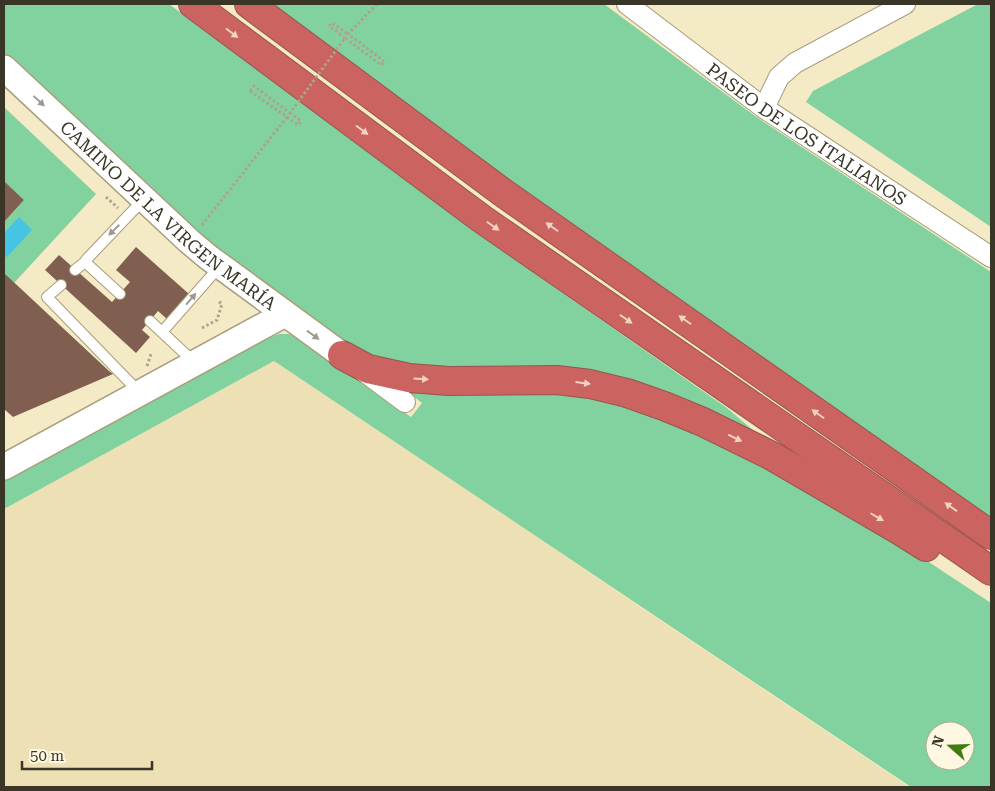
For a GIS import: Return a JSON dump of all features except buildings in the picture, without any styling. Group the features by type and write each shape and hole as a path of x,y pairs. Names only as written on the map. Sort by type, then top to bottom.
{"highway":[{"path":"193,4 482,219 991,571"},
{"path":"249,4 502,192 991,535"},
{"path":"342,355 368,370 409,378 449,381 557,380 590,384 627,393 664,406 703,422 772,456 899,530 991,589"}],"street":[{"name":"PASEO DE LOS ITALIANOS","path":"627,4 764,108 991,257"},
{"path":"764,108 779,77 795,63 905,4"},
{"name":"CAMINO DE LA VIRGEN MARÍA","path":"4,68 189,241 220,266 342,355"},
{"path":"8,462 285,314"},
{"path":"342,355 405,402"}],"lane":[{"path":"75,270 85,262 144,199"},
{"path":"85,262 120,294"},
{"path":"162,332 220,266"},
{"path":"61,285 47,297 140,393"},
{"path":"150,321 195,363"}],"path":[{"path":"348,34 377,4"},
{"path":"332,23 348,34 384,61 381,65 330,26 332,23"},
{"path":"292,114 343,37"},
{"path":"254,86 292,114 301,121 298,125 250,90 254,86"},
{"path":"189,241 287,117"},
{"path":"202,328 217,320 222,304 218,301"}],"shaded area":[{"path":"274,361 909,787 4,787 4,509"}],"green space":[{"path":"4,4 169,4 474,231 727,408 760,438 711,416 412,370 345,347 195,234 4,54"},
{"path":"271,4 604,4 755,116 991,272 991,518 510,182"},
{"path":"978,4 991,4 991,227 806,102 813,91"},
{"path":"4,107 96,194 14,283 4,273 4,222 24,200 4,181"},
{"path":"279,334 300,337 411,417 422,403 403,388 556,389 625,401 702,432 900,543 991,603 991,787 911,787 274,361 4,509 4,480 268,338"}],"water":[{"path":"19,217 32,230 7,257 4,255 4,233"}]}
